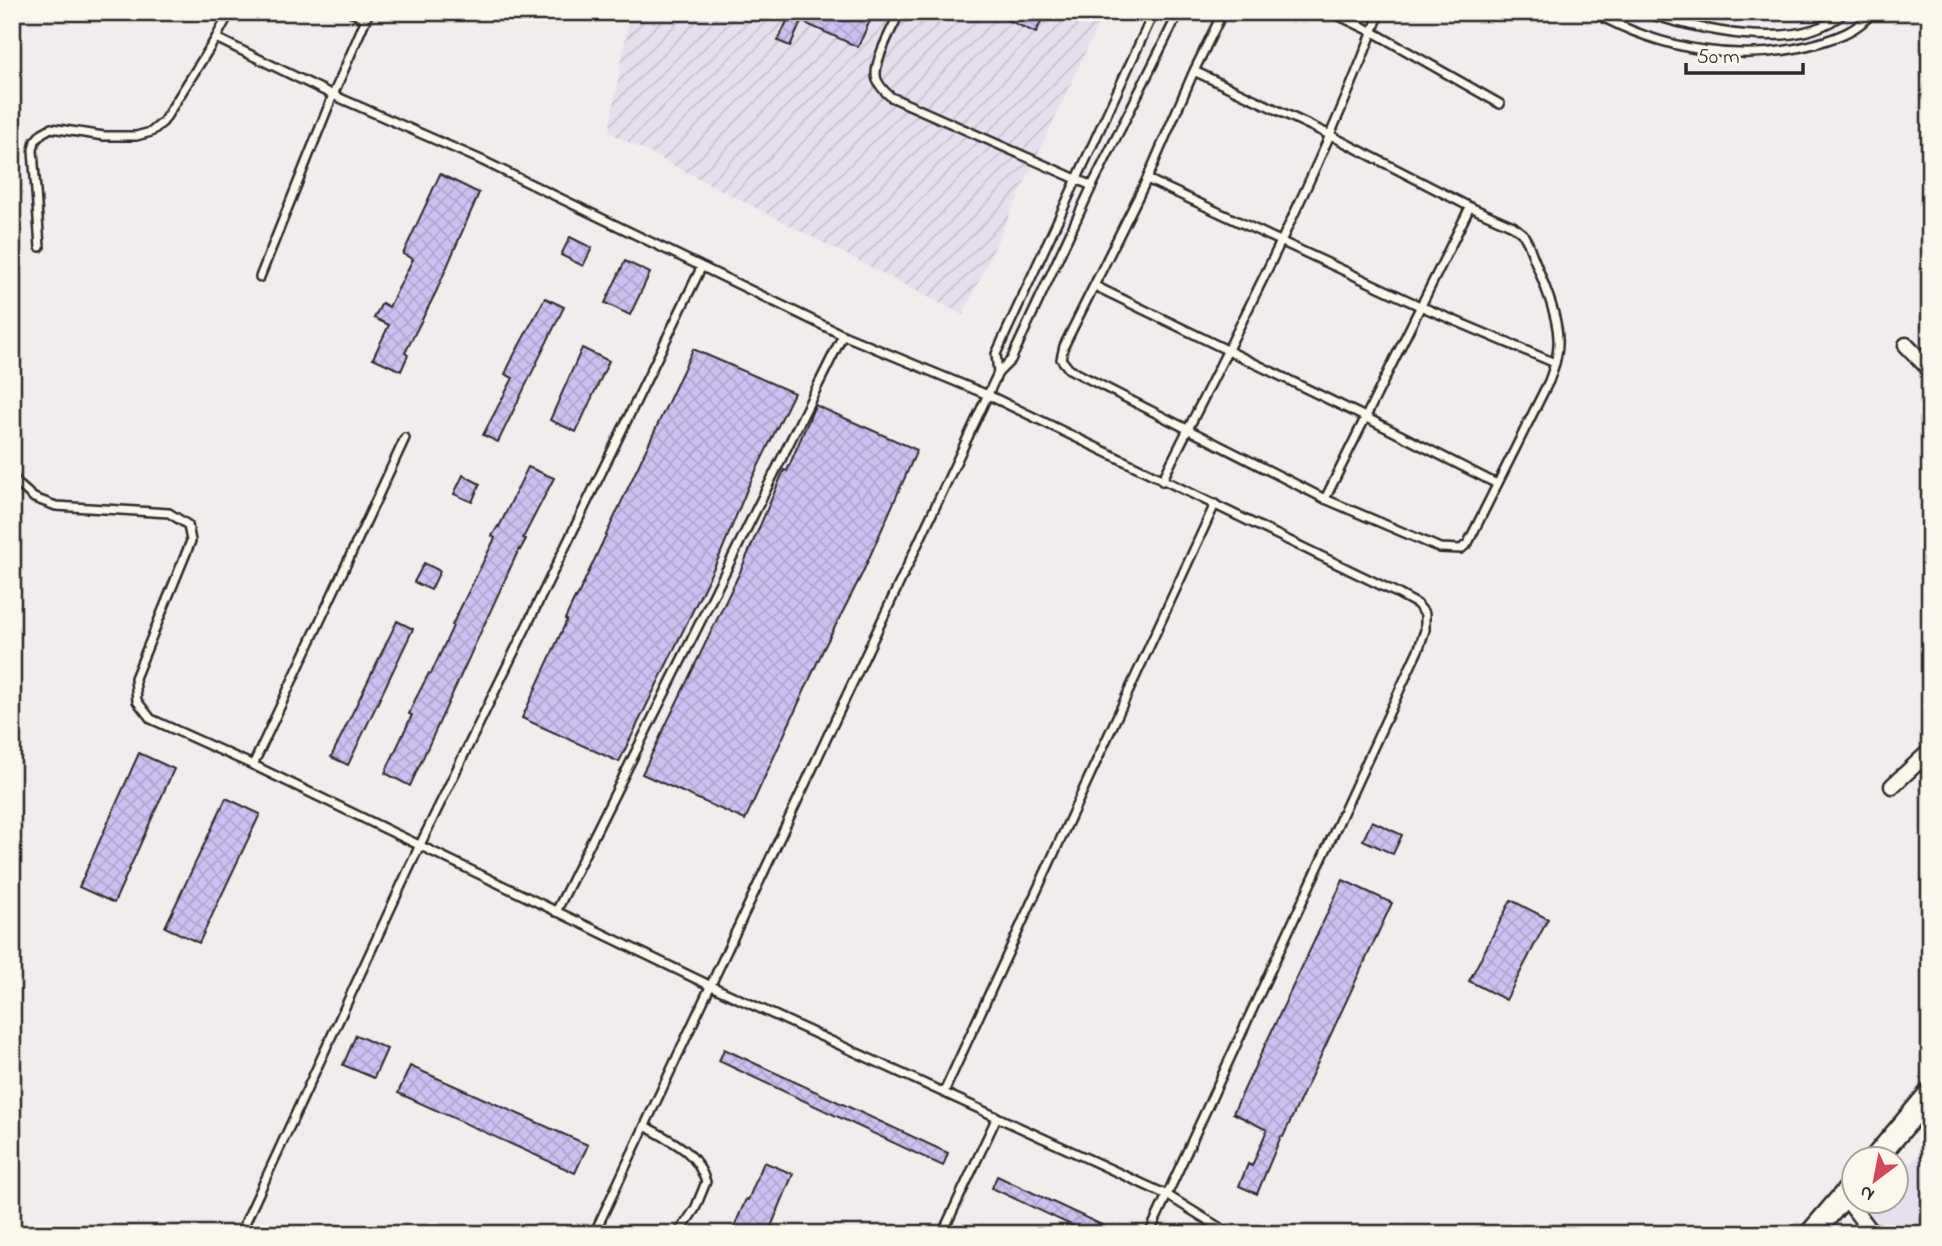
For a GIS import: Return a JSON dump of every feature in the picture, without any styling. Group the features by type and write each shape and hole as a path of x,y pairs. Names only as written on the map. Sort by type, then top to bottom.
{"main road":[{"path":"1888,1144 1930,1094"},
{"path":"1811,1234 1840,1200"}],"street":[{"path":"1906,345 1930,370"},
{"path":"1892,786 1930,751"},
{"path":"1862,1214 1873,1234"}],"lane":[{"path":"40,247 33,150 35,141 42,132 51,128 104,136 136,136 151,132 163,122 230,12"},
{"path":"260,277 333,95 368,16 351,12"},
{"path":"900,12 879,58 876,77 891,97 1092,186"},
{"path":"998,373 996,354 1154,12"},
{"path":"594,1234 998,373 1012,360 1092,186 1179,12"},
{"path":"1194,71 1330,135 1470,207 1513,226 1523,234 1555,319 1558,338 1555,363 1549,381 1468,544 1461,549 1440,548 1325,499 1065,365 1061,359 1064,346 1147,179 1194,71 1223,12"},
{"path":"1331,12 1373,32 1500,104"},
{"path":"1162,481 1280,243 1330,135 1380,12"},
{"path":"1593,12 1635,33 1659,41 1740,54 1791,51 1826,41 1849,33 1865,22 1873,12"},
{"path":"1641,12 1705,30 1765,36 1819,26 1839,18 1845,12"},
{"path":"216,38 333,95 479,159 843,335 988,395 1417,604 1425,614 1425,630 1419,648 1149,1234"},
{"path":"1147,179 1280,243 1555,363"},
{"path":"1325,499 1470,207"},
{"path":"240,1234 419,847 701,268"},
{"path":"1095,286 1497,484"},
{"path":"556,912 843,335"},
{"path":"253,765 405,438"},
{"path":"12,475 34,498 56,506 169,513 188,525 191,541 135,678 136,701 151,719 253,765 711,986 1167,1195 1230,1234"},
{"path":"944,1093 1214,504"},
{"path":"942,1234 997,1117"},
{"path":"645,1126 685,1149 700,1164 706,1182 695,1209 678,1234"}],"shaded area":[{"path":"630,12 1104,12 963,315 609,132"},
{"path":"1930,1141 1930,1234 1849,1234 1867,1214 1910,1214 1910,1164"}],"building":[{"path":"791,12 803,18 790,46 778,41"},
{"path":"809,12 874,12 858,47 805,23"},
{"path":"990,12 1045,12 1036,33"},
{"path":"440,174 479,193 436,292 405,353 408,355 401,371 373,358 389,325 374,318 382,303 389,307 413,259 403,254"},
{"path":"570,237 592,248 583,266 561,255"},
{"path":"625,261 650,273 630,315 605,303"},
{"path":"545,298 564,307 498,442 483,435 513,378 505,374"},
{"path":"582,348 609,361 576,432 550,420"},
{"path":"693,349 794,393 748,487 720,555 619,762 522,718 567,620 565,619"},
{"path":"815,405 917,450 862,574 823,650 745,820 642,774 740,572"},
{"path":"528,467 554,478 523,538 526,539 410,786 385,773 412,715 409,714 415,700 429,673 431,674 495,538 492,536"},
{"path":"463,475 480,484 472,502 454,494"},
{"path":"424,563 440,571 431,590 414,582"},
{"path":"397,621 413,629 348,765 331,757"},
{"path":"139,753 174,769 114,903 79,887"},
{"path":"226,798 260,814 199,943 165,927"},
{"path":"1372,821 1402,835 1393,854 1363,840"},
{"path":"1343,880 1392,903 1283,1137 1281,1136 1257,1194 1239,1186 1248,1164 1252,1166 1267,1130 1233,1113"},
{"path":"1511,900 1548,919 1506,1000 1469,981"},
{"path":"356,1035 387,1049 374,1078 343,1065"},
{"path":"724,1049 948,1153 943,1166 719,1061"},
{"path":"410,1066 588,1145 575,1173 398,1093"},
{"path":"764,1162 793,1174 768,1234 731,1234 746,1199 748,1200"},
{"path":"997,1176 1121,1234 1090,1234 992,1188"}]}
